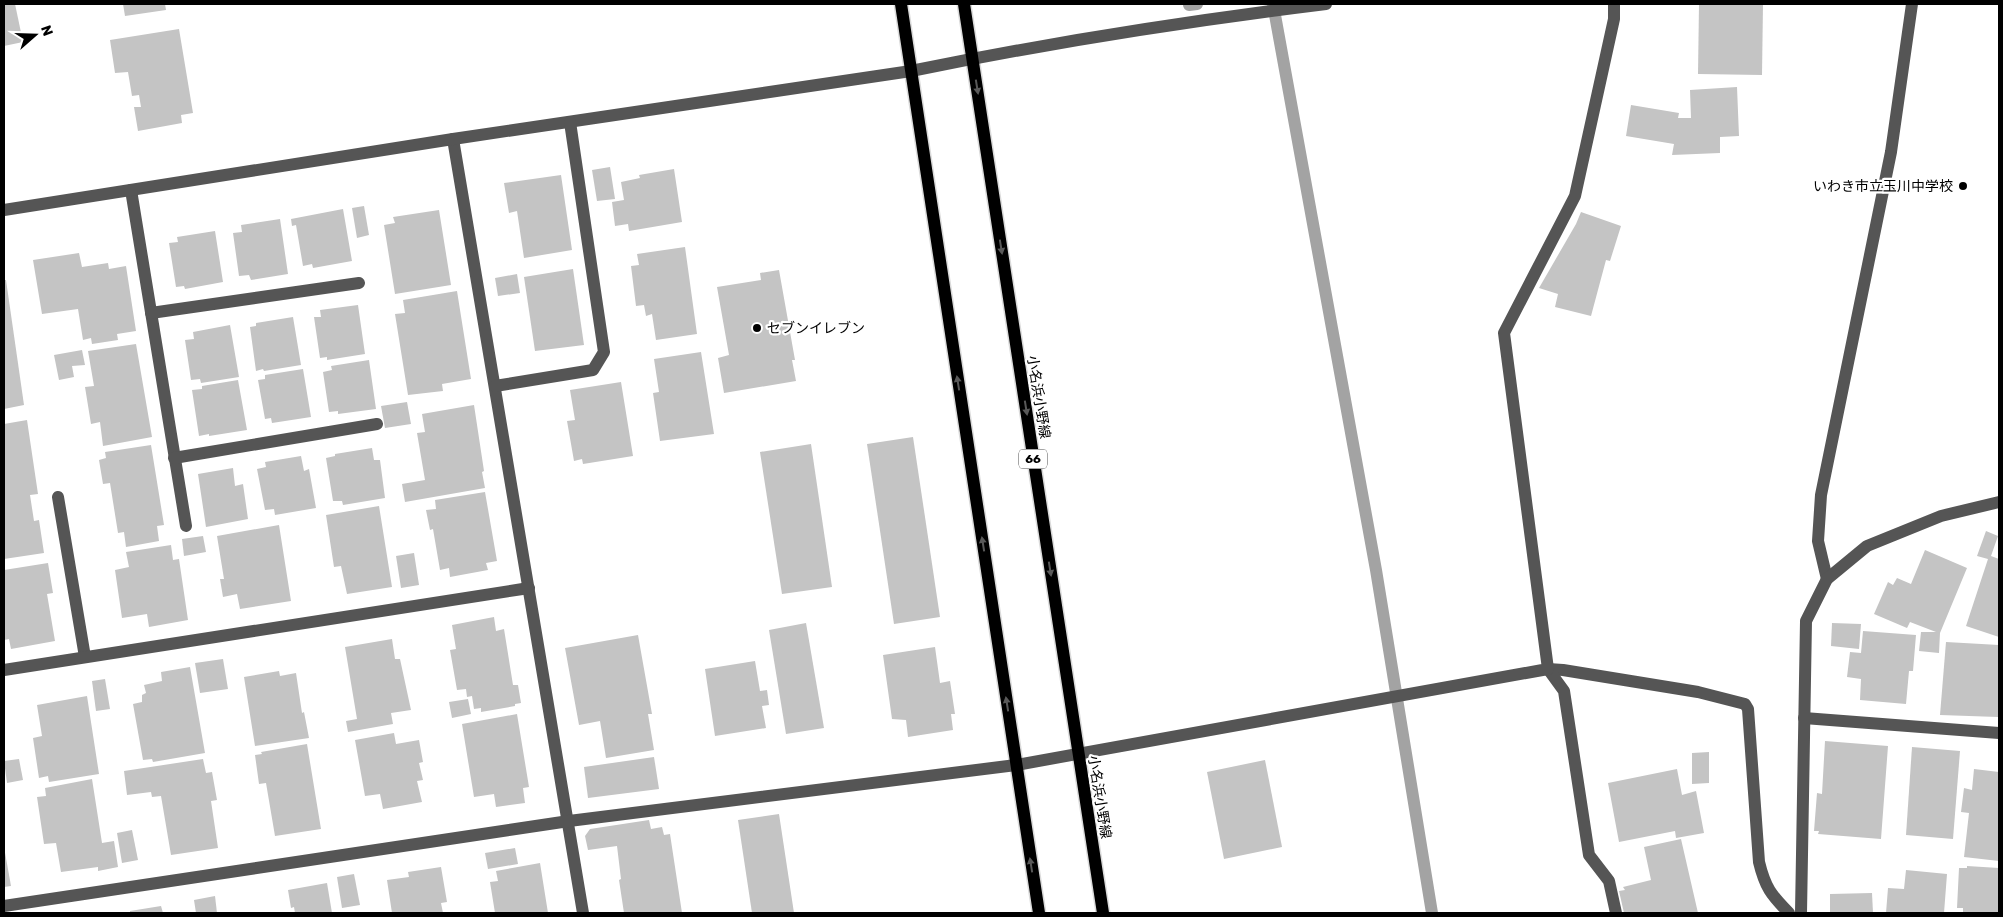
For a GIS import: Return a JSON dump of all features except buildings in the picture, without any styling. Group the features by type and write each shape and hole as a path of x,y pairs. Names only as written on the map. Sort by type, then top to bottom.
{"main road":[{"path":"901,4 1039,913"},
{"name":"小名浜小野線","path":"964,4 1103,913"}],"street":[{"path":"4,210 453,139 911,71 972,58 1267,10 1326,4"},
{"path":"1614,4 1614,20 1575,196 1504,333 1548,669 1564,691 1589,855 1609,881 1616,913"},
{"path":"1827,579 1818,540 1821,495 1891,152 1912,4"},
{"path":"495,386 594,370 604,352 570,122"},
{"path":"453,139 583,913"},
{"path":"131,190 186,526"},
{"path":"151,313 359,283"},
{"path":"174,458 377,424"},
{"path":"58,497 85,657"},
{"path":"1801,913 1806,621 1827,579 1867,546 1941,516 1999,502"},
{"path":"4,670 529,588"},
{"path":"4,906 569,821 1016,766 1078,753 1548,669 1698,692 1745,704 1748,709 1759,862 1764,884 1773,898 1789,913"},
{"path":"1804,718 1999,733"}],"waterway":[{"path":"1189,4 1197,4"},
{"path":"1273,4 1376,570 1432,913"}],"place":[{"name":"いわき市立玉川中学校","path":"1963,186"},
{"name":"セブンイレブン","path":"757,328"}]}
